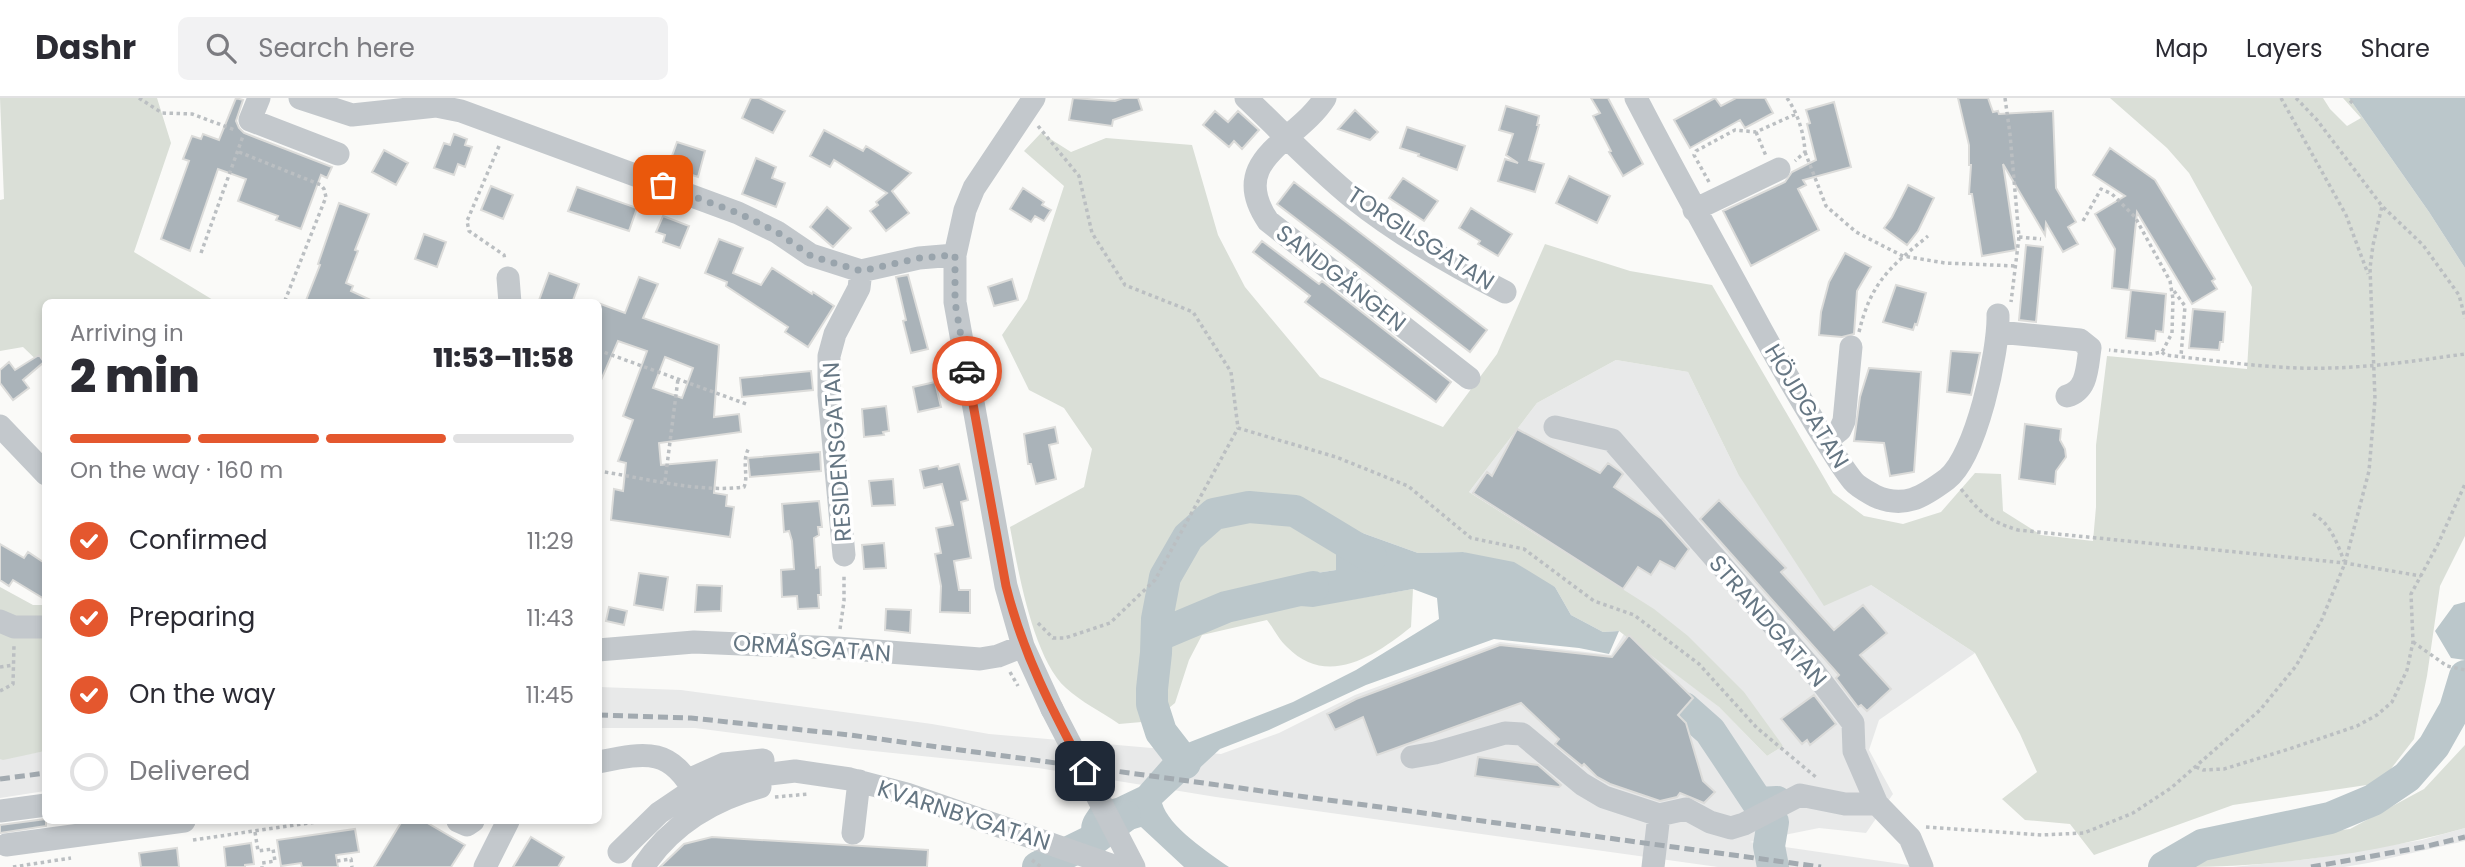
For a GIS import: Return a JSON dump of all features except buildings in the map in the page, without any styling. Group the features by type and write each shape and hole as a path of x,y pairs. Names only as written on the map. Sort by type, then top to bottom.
{"street":[{"path":"259,98 246,127 338,154"},
{"path":"1034,98 974,188 965,211 955,255 955,302 1006,586 1023,646 1052,709 1134,867"},
{"name":"TORGILSGATAN","path":"1246,98 1353,198 1459,268 1505,292"},
{"name":"SANDGÅNGEN","path":"1325,98 1259,166 1255,177 1255,197 1268,221 1469,378"},
{"name":"HÖJDGATAN","path":"1636,98 1694,210 1826,441 1854,483 1874,495 1894,502 1909,502 1923,497 1951,477 1973,436 1985,397 1998,324"},
{"path":"310,100 352,115 436,106 461,111 738,213 777,232 811,256 861,271 919,258 955,255"},
{"path":"1694,210 1779,169"},
{"name":"RESIDENSGATAN","path":"844,555 829,395 830,356 835,334 859,288 861,271"},
{"path":"508,278 510,299"},
{"path":"1998,324 2080,340 2090,348 2085,382 2076,394 2067,396"},
{"path":"1826,441 1835,436 1844,421 1851,347"},
{"path":"0,426 42,470"},
{"name":"STRANDGATAN","path":"1555,427 1612,440 1811,668 1853,723 1854,751 1877,804 1910,838 1922,867"},
{"path":"7,624 42,627"},
{"name":"ORMÅSGATAN","path":"602,650 694,642 836,648 980,659 998,656 1023,646"},
{"path":"1412,757 1506,733 1522,734 1582,784 1604,797 1659,815 1686,809 1710,822 1731,828 1800,795 1845,804 1877,804"},
{"path":"602,761 647,754 663,758 681,772 695,793"},
{"name":"KVARNBYGATAN","path":"643,867 669,835 695,793 724,764 757,759 812,765 907,794 1051,844 1075,858 1117,867"},
{"path":"853,833 854,780"},
{"name":"KVARNBYGATAN","path":"616,859 659,813 695,793 734,794 764,786 854,780"},
{"path":"0,811 42,806"},
{"path":"1653,867 1659,815"},
{"path":"6,845 162,824"},
{"path":"485,867 506,824"}],"path":[{"path":"139,98 162,113 192,114 246,127 201,253"},
{"path":"1787,98 1801,126 1805,152 1826,206 1856,232 1903,256 1945,263 2016,266"},
{"path":"1998,324 2010,304 2019,237 2005,98"},
{"path":"2281,98 2346,215 2370,279"},
{"path":"2296,98 2317,120 2382,206 2423,245 2459,295 2465,318"},
{"path":"2350,103 2355,98"},
{"path":"1717,199 1694,155 1696,152 1735,130 1756,132 1796,114"},
{"path":"1033,121 1079,176 1092,233 1125,285 1194,312 1231,372 1238,428 1155,580 1110,623 1065,638 1053,638 1044,626 1034,621"},
{"path":"506,128 467,221 469,230 504,255 508,278"},
{"path":"239,152 321,185 324,189 326,197 286,299"},
{"path":"1779,169 1805,152"},
{"path":"2083,221 2101,189 2112,194 2134,218 2185,306 2181,356"},
{"path":"1910,838 1924,827 2042,835 2084,833 2133,813 2171,788 2260,710 2296,666 2322,619 2345,563 2369,471 2375,399 2370,279 2373,245 2382,206"},
{"path":"1851,347 1856,346 1862,320 1878,283 1893,265 1928,236"},
{"path":"2019,237 2042,239"},
{"path":"2162,352 2172,332 2173,289"},
{"path":"2090,348 2151,354 2162,352 2165,355 2271,366 2329,368 2374,366 2465,354"},
{"path":"602,351 749,405"},
{"path":"665,481 678,379"},
{"path":"1238,428 1336,457 1408,486 1471,538 1524,549 1594,601 1634,615 1699,664 1757,729 1819,780"},
{"path":"602,472 727,489 744,487 744,457 748,449"},
{"path":"1951,477 1983,514 1996,524 2018,530 2345,563 2421,576"},
{"path":"2196,767 2203,770 2224,769 2357,726 2377,715 2392,702 2407,670 2413,642 2411,594 2438,544 2465,484"},
{"path":"2313,514 2322,519 2334,536 2345,563"},
{"path":"840,628 844,601 844,555"},
{"path":"0,691 13,684 7,624"},
{"path":"2413,642 2447,666 2465,670"},
{"path":"0,667 13,665"},
{"path":"255,831 258,851 273,849 275,861 261,863 262,867"},
{"path":"337,861 351,859 352,867"}],"shaded area":[{"path":"0,98 157,98 171,143 134,252 211,299 42,299 42,365 23,347 0,351 0,200 4,199"},
{"path":"2110,98 2323,98 2347,126 2361,118 2343,98 2349,98 2465,268 2465,536 2440,586 2427,676 2414,739 2380,783 2233,805 2094,855 2070,824 2025,820 2002,799 2037,772 2020,734 1975,653 1871,585 1824,606 1738,474 1688,372 1616,360 1537,403 1469,492 1654,609 1688,636 1744,692 1783,746 1767,756 1719,707 1619,631 1603,632 1571,615 1555,587 1463,552 1418,553 1354,530 1336,533 1336,570 1297,576 1274,588 1274,604 1313,606 1413,589 1411,627 1366,657 1334,666 1318,665 1302,659 1287,647 1267,620 1202,635 1189,660 1175,703 1153,721 1119,724 1066,688 1044,656 1029,612 1010,527 1084,487 1092,449 1064,408 1029,390 1002,335 1027,299 1064,186 1024,151 1041,133 1071,152 1106,138 1192,145 1218,235 1245,287 1320,377 1443,427 1497,354 1545,244 1630,271 1712,285 1833,493 1864,516 1903,524 1941,512 1975,473 2001,474 2003,511 2041,535 2093,541 2096,445 2107,356 2247,369 2252,287 2189,173 2167,148"},
{"path":"2349,98 2465,98 2465,268 2429,212"},
{"path":"1616,360 1688,372 1738,474 1871,585 1975,653 1879,720 1869,750 1893,794 1866,833 1819,828 1750,842 1922,867 1718,867 1216,797 1038,768 854,749 695,728 602,728 602,687 681,690 989,734 1221,754 1279,733 1355,695 1500,642 1611,655 1626,631 1719,707 1767,756 1783,746 1538,535 1469,492 1537,403"},
{"path":"1354,530 1418,553 1463,552 1514,562 1555,587 1571,615 1603,632 1619,631 1609,654 1494,639 1366,685 1269,730 1220,749 1162,803 1172,821 1181,830 1229,867 1184,867 1141,827 1094,841 1083,838 1083,820 1093,804 1116,798 1139,787 1168,754 1190,742 1293,702 1356,670 1439,619 1437,598 1413,589 1313,607 1274,604 1273,588 1297,576 1336,570 1336,533"},
{"path":"0,587 33,605 42,605 42,752 0,759"},
{"path":"2465,602 2465,660 2451,658 2435,631 2454,605"},
{"path":"2465,745 2465,828 2359,852 2287,862 2179,867 2209,849 2263,839 2350,829 2424,789"},
{"path":"42,752 42,791 0,798 0,759"},
{"path":"2465,828 2465,841 2368,863 2344,867 2233,867 2309,859 2422,840"}],"waterway":[{"path":"1185,763 1161,732 1152,704 1152,689 1157,619 1165,577 1188,537 1214,514 1249,507 1295,511 1371,557"},
{"path":"1157,636 1226,607 1313,587"},
{"path":"2164,867 2202,845 2330,818 2373,800 2407,777 2434,746 2455,709 2465,676"},
{"path":"1684,708 1710,731 1758,803 1777,802"},
{"path":"1038,867 1093,840 1125,816"},
{"path":"1773,822 1769,846 1773,867"}],"railway":[{"path":"602,715 691,718 850,735 1821,867"},
{"path":"0,779 42,774"},
{"path":"2311,867 2465,837"}],"way so far":[{"path":"663,185 738,213 777,232 811,256 861,271 919,258 955,255 955,302 967,371"}],"route":[{"path":"967,371 1013,614 1031,665 1085,771"}]}
